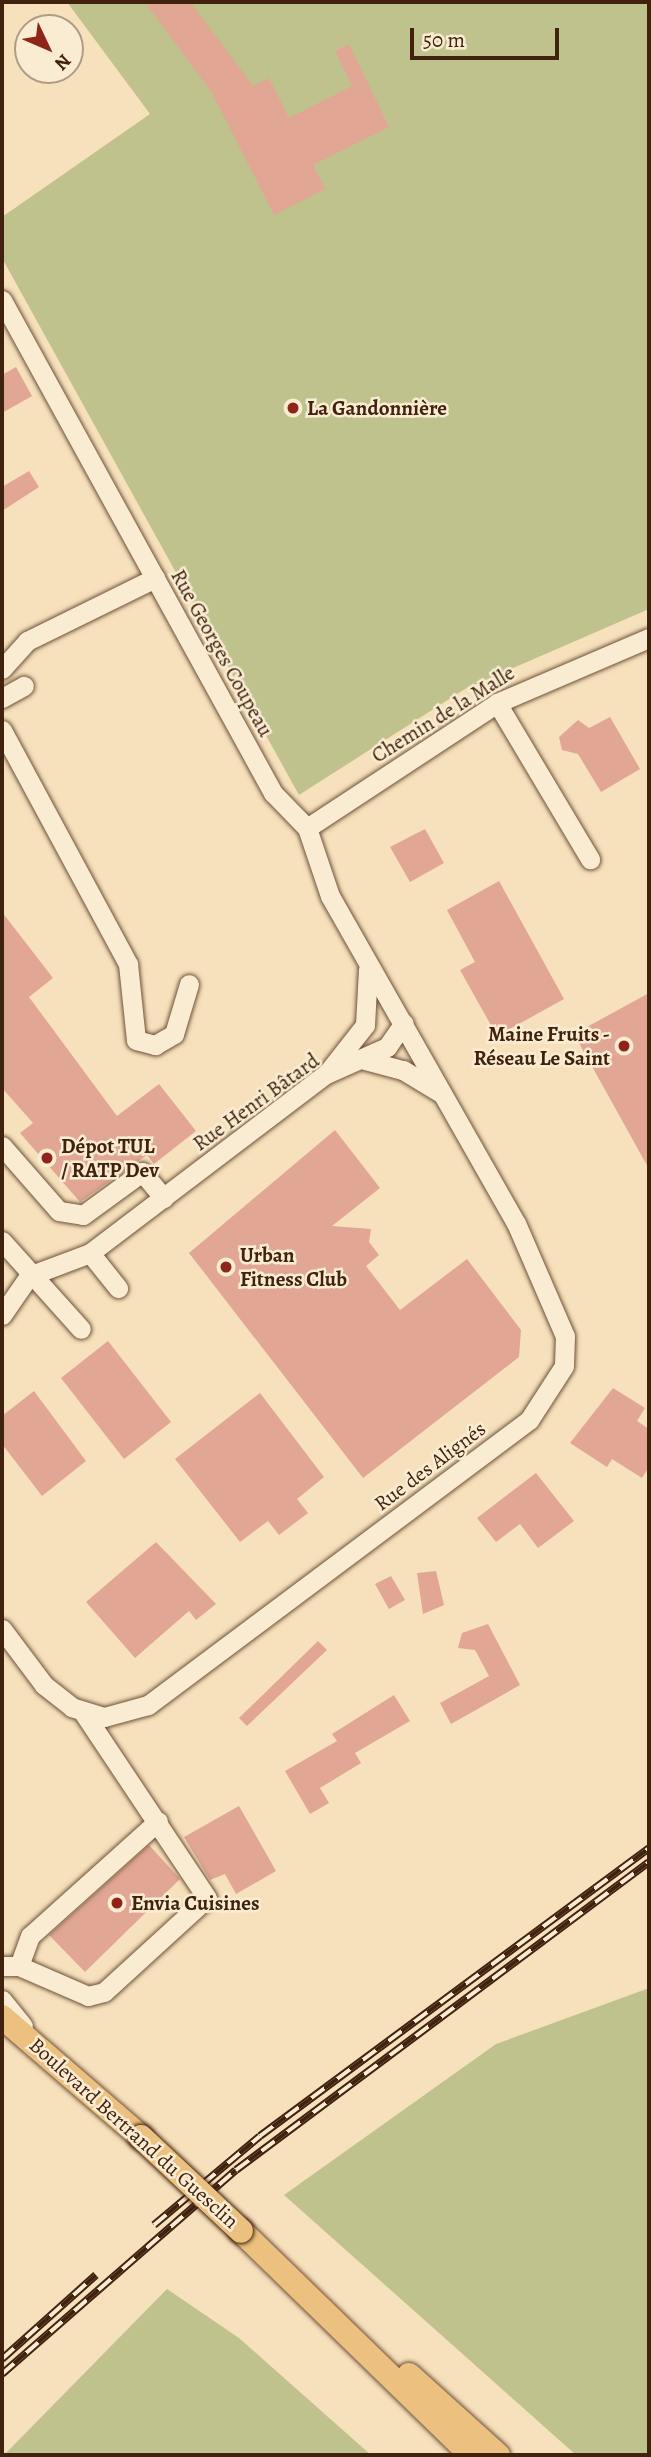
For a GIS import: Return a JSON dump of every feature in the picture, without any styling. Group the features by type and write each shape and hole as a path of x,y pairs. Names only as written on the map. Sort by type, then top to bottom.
{"main road":[{"name":"Boulevard Bertrand du Guesclin","path":"2,2017 34,2040 141,2137 471,2455"},
{"name":"Boulevard Bertrand du Guesclin","path":"264,2253 498,2455"}],"street":[{"name":"Rue Georges Coupeau","path":"2,300 273,793 307,828 330,896 367,965 404,1023"},
{"path":"2,669 27,641 155,578"},
{"name":"Chemin de la Malle","path":"307,828 497,703 649,638"},
{"path":"2,698 24,686"},
{"path":"497,703 590,859"},
{"path":"2,730 128,964 136,1040 155,1045 174,1034 189,984"},
{"path":"367,965 370,1008 387,1046 403,1070"},
{"path":"326,1074 358,1037 370,1008"},
{"name":"Rue Henri Bâtard","path":"29,1276 90,1253 326,1074 365,1060 387,1046 404,1023"},
{"name":"Rue des Alignés","path":"83,1713 118,1716 148,1705 529,1420 551,1395 564,1366 565,1336 556,1303 404,1023"},
{"path":"365,1060 403,1070 442,1093"},
{"path":"2,1146 59,1211 83,1214 142,1172 164,1198"},
{"path":"2,1241 29,1276 81,1329"},
{"path":"90,1253 118,1288"},
{"path":"2,1315 29,1276"},
{"path":"2,1629 44,1685 83,1713 158,1821 207,1898 104,1992 88,1996 10,1966 30,1936 158,1821"},
{"path":"2,2000 34,2040"}],"green space":[{"name":"La Gandonnière","path":"67,2 649,2 649,609 465,689 299,795 2,258 2,217 150,114 84,25 84,14 76,14"},
{"path":"649,1988 649,2455 576,2455 284,2195 496,2044"},
{"path":"167,2289 239,2338 371,2455 4,2455"}],"building":[{"path":"145,2 190,2 253,86 269,78 289,118 352,86 335,51 349,44 389,127 313,165 325,189 274,215 212,93"},
{"path":"16,367 32,396 2,413 2,375"},
{"path":"29,471 39,487 2,511 2,487"},
{"path":"610,717 640,769 601,792 578,754 562,750 559,737 578,720 589,728"},
{"path":"425,829 444,863 410,882 390,847"},
{"path":"499,881 564,999 497,1036 460,970 475,962 447,910"},
{"path":"2,912 53,978 29,997 117,1116 159,1084 196,1131 154,1164 147,1155 80,1202 20,1133 33,1123 2,1088"},
{"path":"649,993 649,1169 574,1034"},
{"path":"335,1130 380,1188 332,1226 371,1229 369,1242 379,1255 366,1266 400,1310 467,1259 521,1330 519,1357 363,1478 189,1253"},
{"path":"108,1341 171,1422 124,1459 61,1378"},
{"path":"613,1388 645,1408 637,1421 649,1429 649,1467 642,1478 612,1459 607,1467 570,1443"},
{"path":"34,1391 86,1461 42,1496 2,1444 2,1416"},
{"path":"260,1393 324,1477 297,1499 308,1513 279,1535 268,1521 240,1542 175,1459"},
{"path":"536,1473 574,1521 538,1548 520,1524 496,1542 477,1518"},
{"path":"156,1542 216,1604 196,1620 189,1611 135,1658 86,1602"},
{"path":"436,1571 444,1605 423,1614 417,1573"},
{"path":"391,1576 405,1600 389,1609 375,1584"},
{"path":"488,1624 520,1685 451,1724 440,1703 489,1676 475,1650 458,1648 462,1633"},
{"path":"318,1641 327,1650 247,1726 239,1718"},
{"path":"394,1695 410,1721 355,1753 361,1763 320,1788 329,1803 310,1814 285,1771 337,1741 332,1734"},
{"path":"239,1806 276,1871 236,1894 225,1874 210,1880 184,1837"},
{"path":"149,1845 180,1879 85,1972 49,1935"}],"railway":[{"path":"154,2225 260,2136 649,1848"},
{"path":"2,2374 236,2170 649,1862"},
{"path":"2,2359 96,2275"}],"place":[{"name":"La Gandonnière","path":"293,408"},
{"name":"Maine Fruits - Réseau Le Saint","path":"624,1046"},
{"name":"Dépot TUL / RATP Dev","path":"47,1158"},
{"name":"Urban Fitness Club","path":"226,1267"},
{"name":"Envia Cuisines","path":"117,1903"}]}
